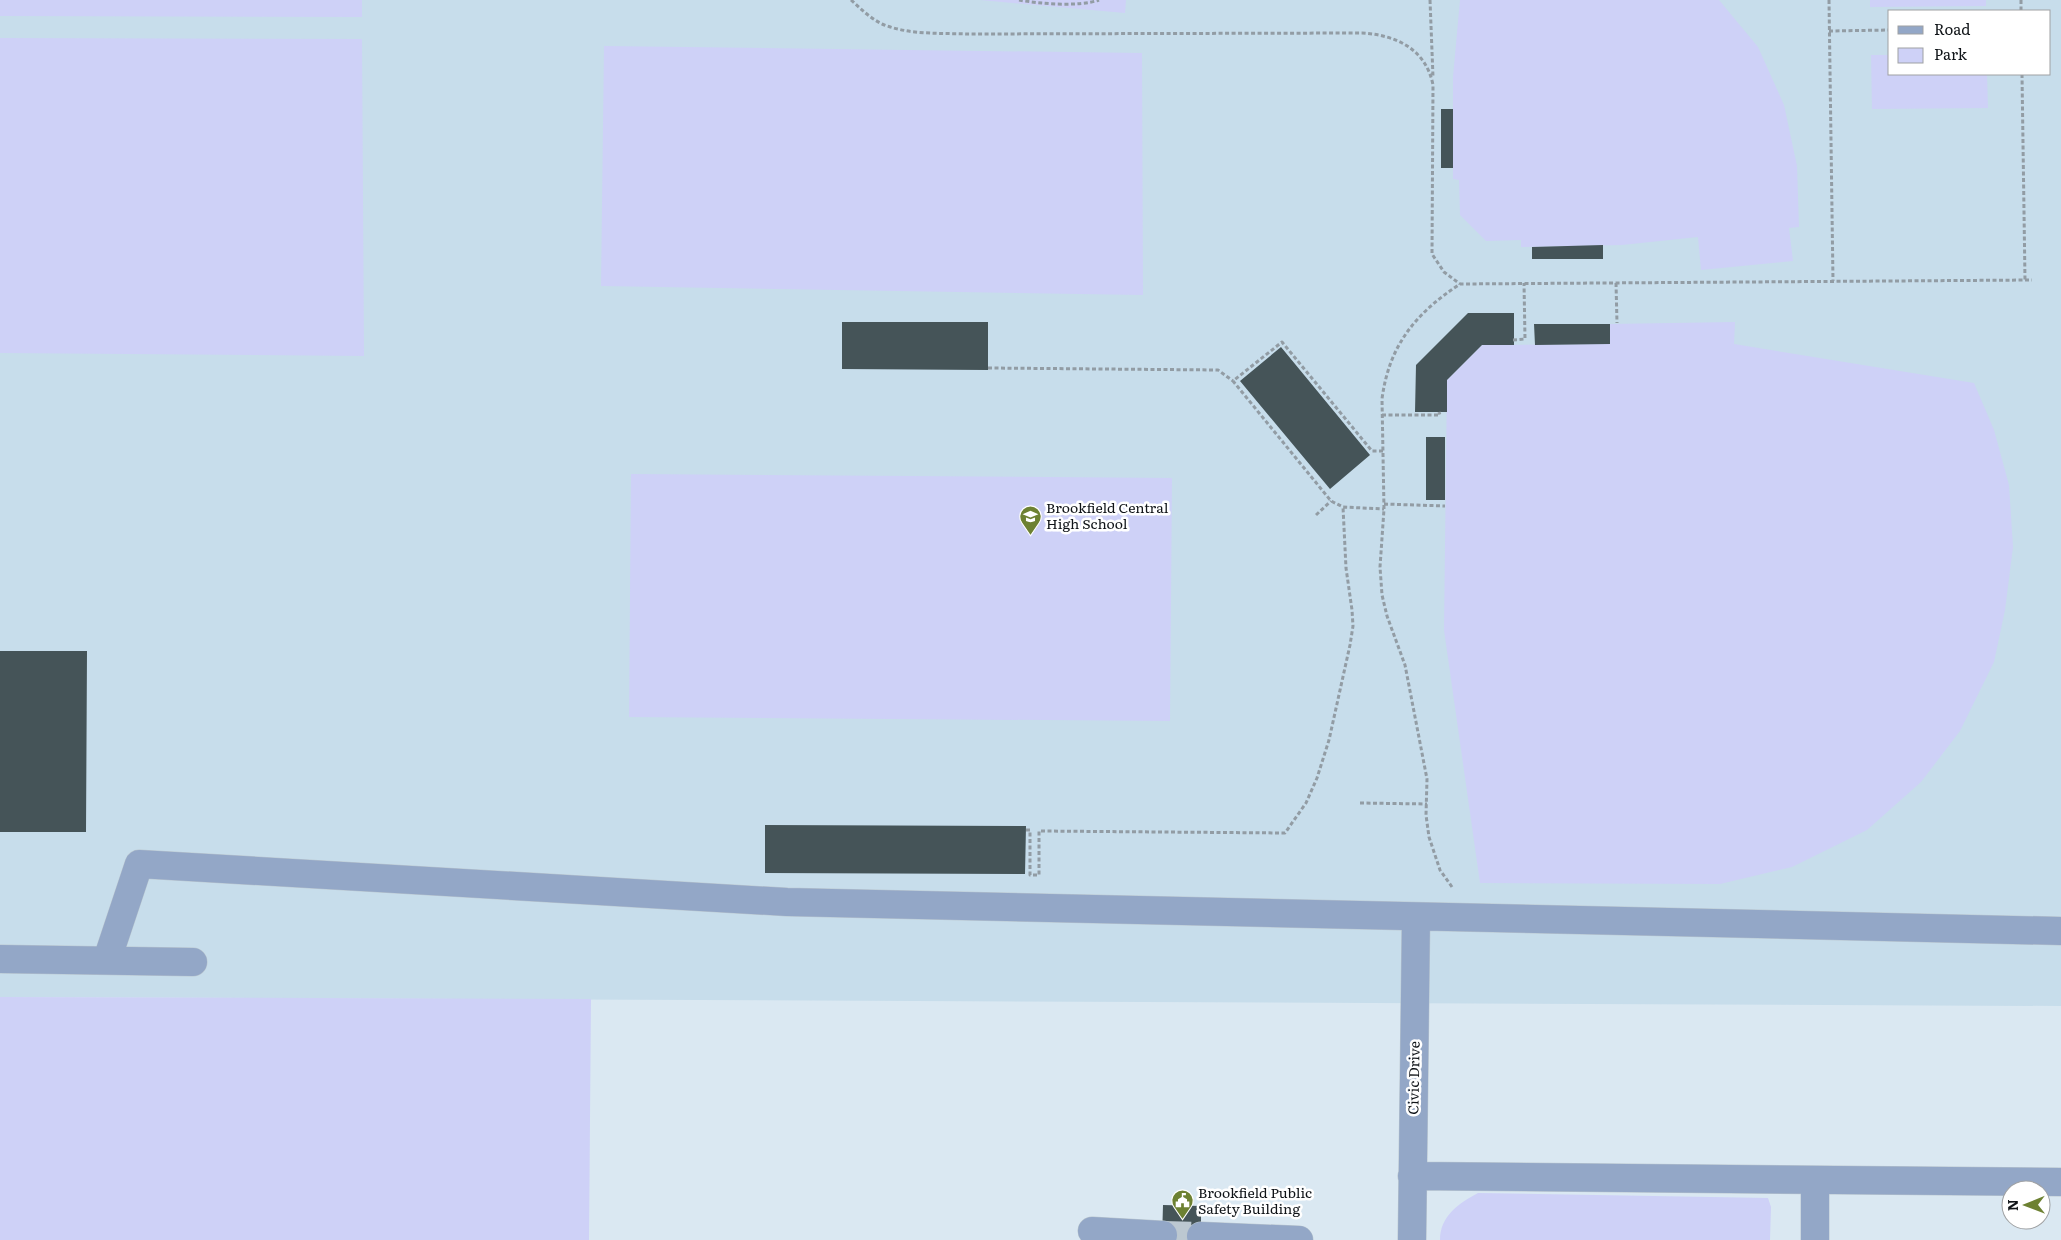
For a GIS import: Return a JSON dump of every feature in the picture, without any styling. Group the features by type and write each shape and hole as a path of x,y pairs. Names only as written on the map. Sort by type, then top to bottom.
{"street":[{"path":"107,960 139,864 787,902 2061,931"},
{"name":"Civic Drive","path":"1412,1240 1416,917"},
{"path":"0,958 193,962"},
{"path":"1412,1176 1595,1176 1815,1181 2061,1182"},
{"path":"1815,1181 1815,1240"},
{"path":"1092,1231 1162,1235"},
{"path":"1201,1236 1299,1240"}],"path":[{"path":"852,0 865,13 882,24 914,32 968,34 1375,34 1401,42 1421,56 1427,66 1433,86"},
{"path":"1020,0 1069,4 1090,4 1099,0"},
{"path":"1430,0 1433,86 1432,254 1444,272 1460,284 2032,280"},
{"path":"1829,0 1832,281"},
{"path":"1829,31 1888,30"},
{"path":"2022,75 2025,280"},
{"path":"1616,283 1617,323"},
{"path":"1459,894 1446,879 1436,860 1428,832 1427,780 1405,665 1387,616 1382,595 1380,567 1384,510 1382,415 1384,384 1400,341 1412,324 1427,309 1460,284"},
{"path":"1513,340 1525,339 1524,284"},
{"path":"1233,380 1282,342 1372,451 1383,451"},
{"path":"988,368 1218,370 1233,380 1331,501 1343,507 1384,510"},
{"path":"1382,415 1440,414 1439,412"},
{"path":"1316,515 1331,501"},
{"path":"1384,504 1445,506"},
{"path":"1026,830 1030,830 1030,875 1039,876 1039,831 1285,833 1306,803 1316,778 1329,740 1350,645 1352,618 1346,568 1343,507"},
{"path":"1360,804 1427,804"}],"shaded area":[{"name":"Brookfield Central High School","path":"0,0 2061,0 2061,1006 0,997"}],"green space":[{"path":"0,0 362,0 362,17 0,16"},
{"path":"980,0 1126,0 1125,13"},
{"path":"1460,0 1719,0 1758,47 1784,105 1797,166 1799,227 1789,228 1793,261 1701,270 1698,237 1622,245 1521,247 1521,240 1486,241 1460,215 1459,180 1453,179 1453,77"},
{"path":"1870,0 1986,0 1986,6 1870,7"},
{"path":"0,38 362,39 364,356 0,353"},
{"path":"604,46 1142,53 1143,295 601,286"},
{"path":"1871,55 1888,55 1888,75 1987,75 1988,108 1872,109"},
{"path":"1735,322 1734,344 1974,383 1994,430 2009,485 2013,547 2005,610 1994,662 1960,731 1921,782 1867,830 1792,867 1720,884 1480,883 1444,630 1447,380 1482,345 1610,344 1610,324"},
{"path":"631,474 1172,478 1170,721 629,717"},
{"path":"0,997 591,999 589,1240 0,1240"},
{"path":"1478,1193 1768,1198 1771,1207 1770,1240 1440,1240 1443,1224 1447,1217 1464,1201"}],"building":[{"path":"1441,109 1453,109 1453,168 1441,168"},
{"path":"1603,245 1603,259 1532,259 1532,247"},
{"path":"1468,313 1514,313 1514,345 1482,345 1447,380 1447,412 1415,412 1416,365"},
{"path":"842,322 988,322 988,370 842,369"},
{"path":"1534,324 1610,324 1610,344 1535,345"},
{"path":"1281,347 1370,455 1330,489 1240,381"},
{"path":"1426,437 1445,437 1445,500 1426,500"},
{"path":"0,651 87,651 86,832 0,832"},
{"path":"765,825 1026,826 1025,874 765,873"},
{"name":"Brookfield Public Safety Building","path":"1163,1205 1201,1206 1201,1240 1162,1240"}],"tunnel":[{"path":"1163,1235 1201,1236"}],"place":[{"name":"Brookfield Central High School","path":"1030,535"},
{"name":"Brookfield Public Safety Building","path":"1182,1220"}]}
